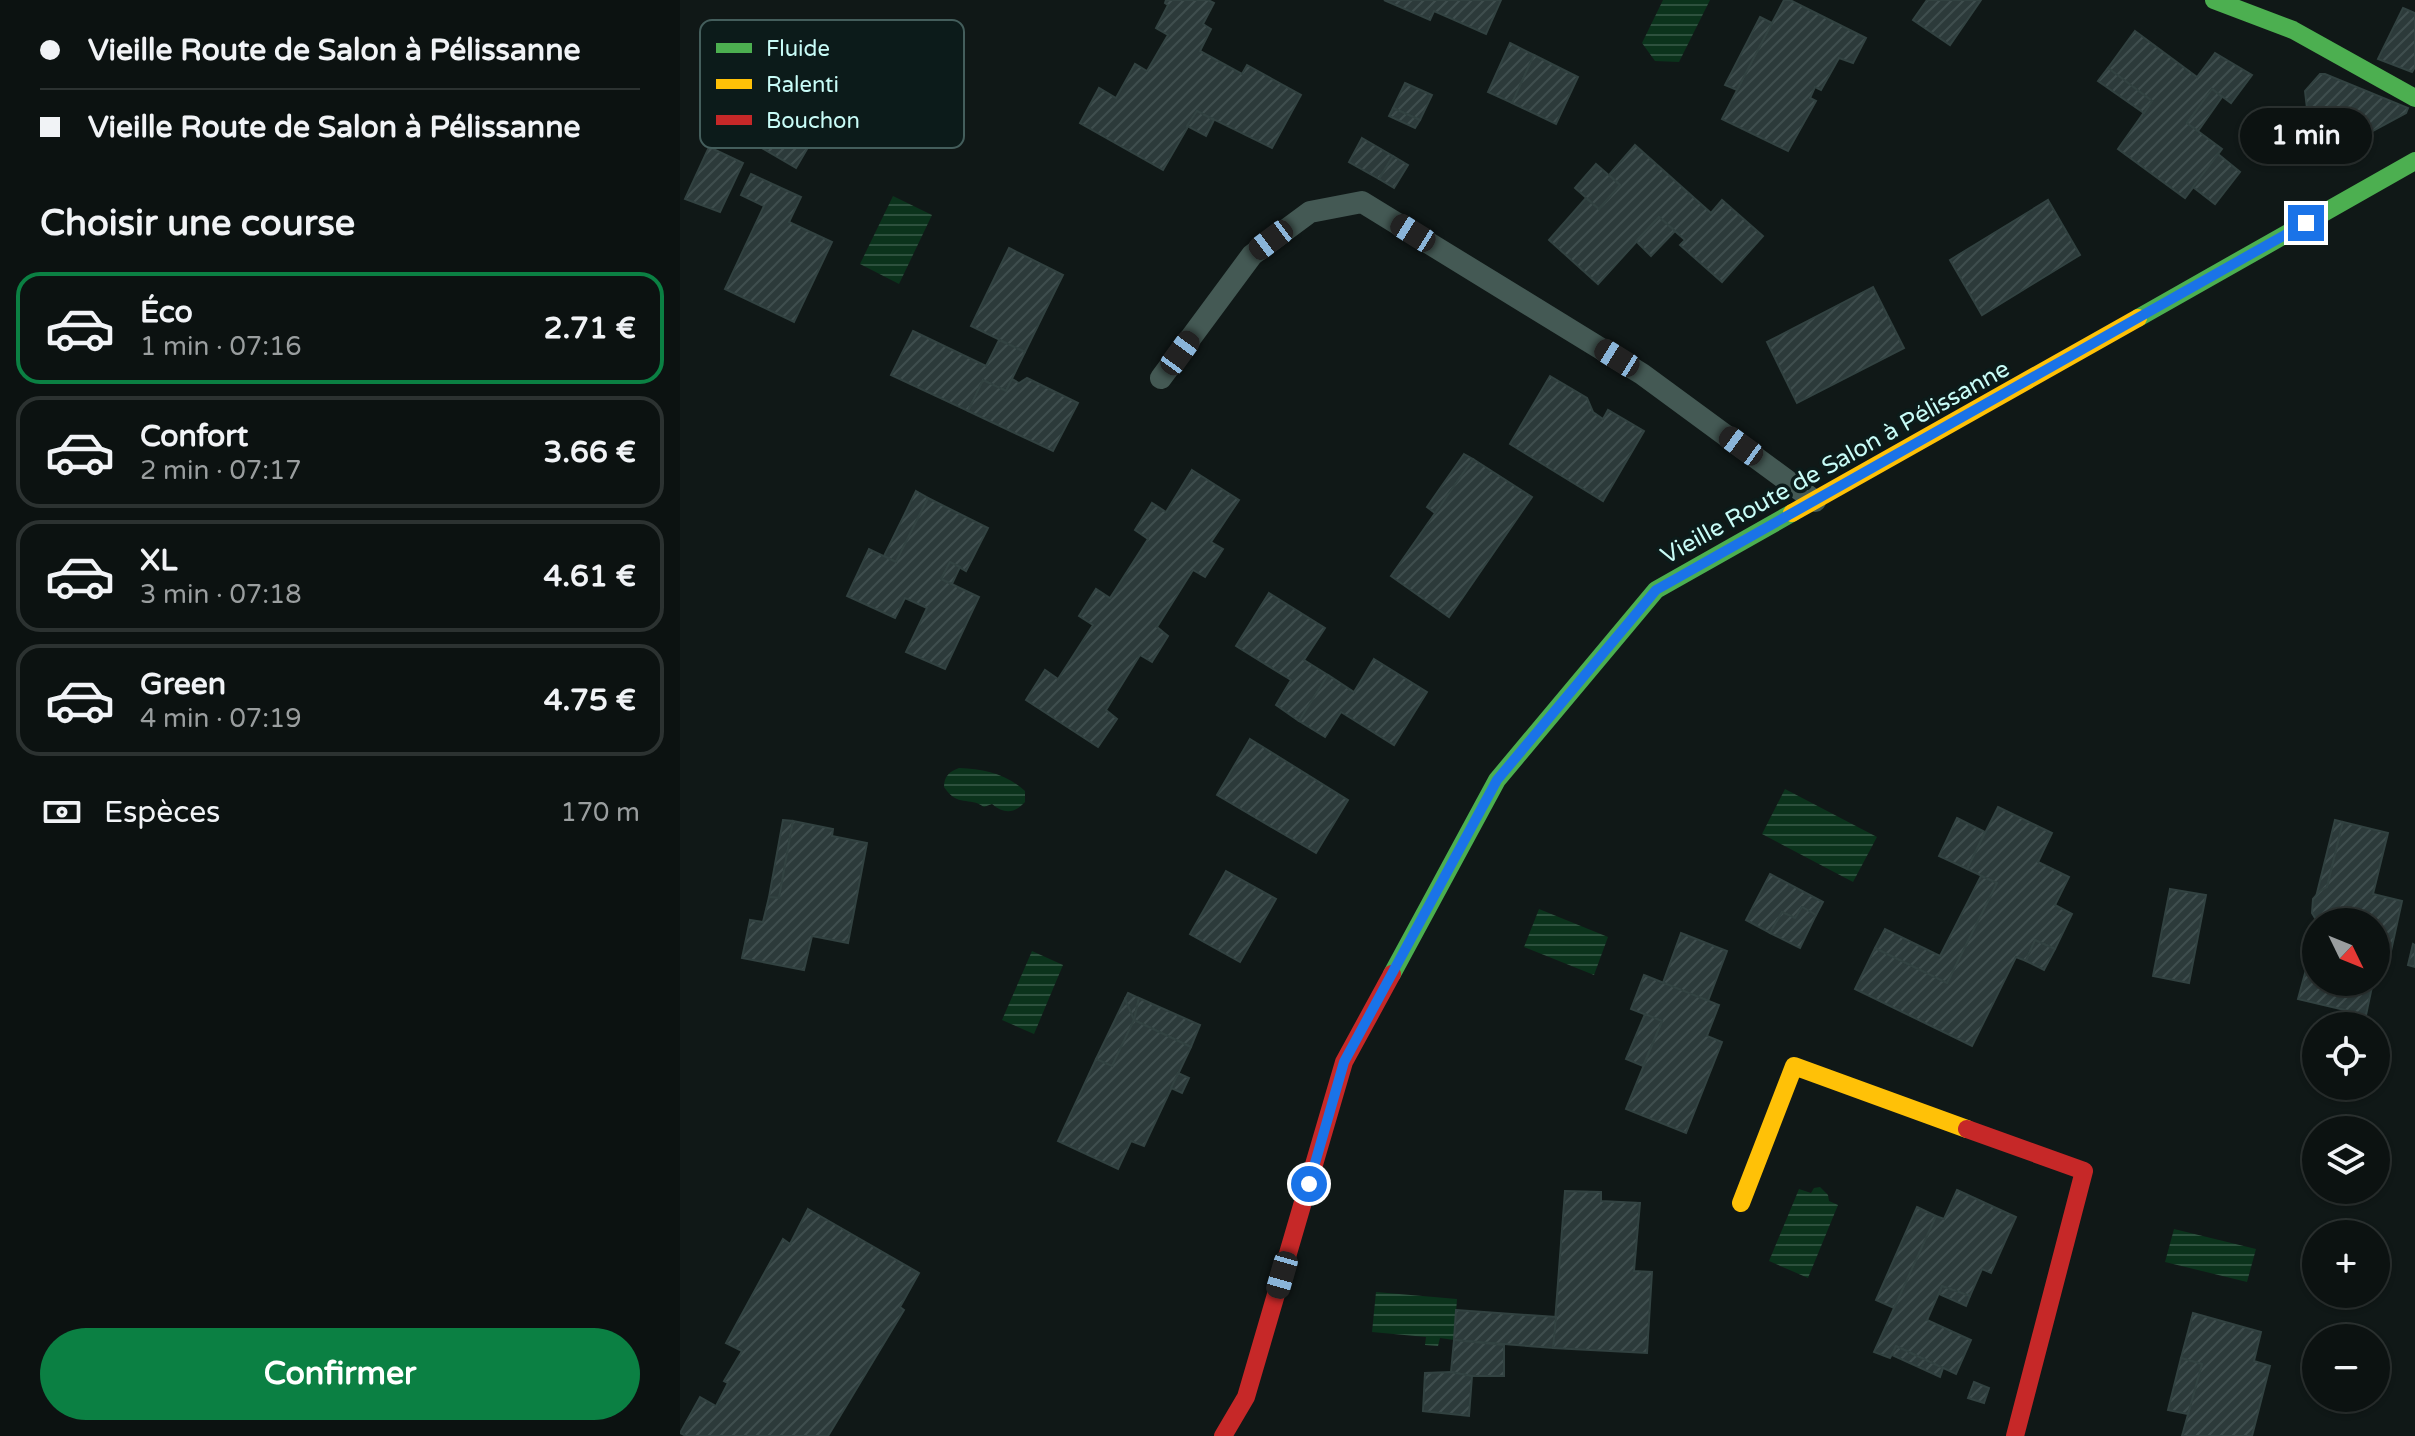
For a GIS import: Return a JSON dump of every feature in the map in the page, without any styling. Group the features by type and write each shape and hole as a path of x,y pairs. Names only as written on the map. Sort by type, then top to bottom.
{"street":[{"path":"2214,0 2293,30 2415,98"},
{"name":"Vieille Route de Salon à Pélissanne","path":"1223,1436 1246,1397 1344,1062 1497,780 1656,590 2415,161"},
{"path":"1741,1203 1794,1066 2084,1171 2015,1436"}],"lane":[{"path":"1161,378 1252,255 1310,212 1362,202 1642,374 1815,501"}],"shaded area":[{"path":"1663,0 1710,0 1679,62 1655,61 1642,43"},
{"path":"893,196 932,215 899,284 860,264"},
{"path":"959,768 986,771 1011,780 1025,791 1025,802 1009,811 992,804 984,807 959,800 949,793 944,783 952,771"},
{"path":"1785,789 1877,837 1853,882 1762,834"},
{"path":"1539,909 1608,937 1594,975 1524,947"},
{"path":"1032,951 1063,965 1034,1034 1002,1020"},
{"path":"1820,1187 1828,1195 1829,1201 1838,1205 1808,1278 1769,1261 1799,1189 1811,1193 1814,1188"},
{"path":"2174,1229 2256,1249 2247,1282 2165,1262"},
{"path":"1376,1292 1457,1299 1454,1340 1440,1338 1438,1346 1425,1345 1426,1337 1372,1332"}],"building":[{"path":"1166,0 1208,0 1214,3 1203,24 1211,29 1200,51 1242,74 1247,65 1301,95 1272,148 1197,111 1163,170 1080,123 1099,88 1116,98 1135,64 1147,71 1168,35 1156,28 1168,5"},
{"path":"1384,0 1501,0 1486,34 1434,11 1430,20"},
{"path":"1784,0 1790,0 1866,38 1853,63 1839,58 1821,90 1815,87 1810,98 1816,101 1788,151 1722,119"},
{"path":"1927,0 1981,0 1950,45 1913,20"},
{"path":"2403,8 2415,13 2415,67 2412,72 2378,59"},
{"path":"1760,17 1772,23 1737,90 1725,85"},
{"path":"2135,31 2197,77 2215,53 2252,75 2231,103 2212,89 2187,123 2222,149 2185,198 2118,149 2152,101 2108,68"},
{"path":"1510,43 1534,55 1512,103 1488,92"},
{"path":"1534,55 1578,77 1556,124 1512,103"},
{"path":"2108,68 2152,101 2144,113 2098,81"},
{"path":"2320,74 2408,108 2406,113 2360,138 2308,117 2305,91"},
{"path":"1405,83 1432,95 1420,120 1393,108"},
{"path":"2212,89 2222,97 2198,131 2187,123"},
{"path":"1393,108 1420,120 1415,128 1389,116"},
{"path":"1197,111 1214,120 1206,136 1187,126"},
{"path":"1362,138 1393,156 1379,179 1349,162"},
{"path":"1635,145 1711,213 1722,200 1763,236 1722,282 1680,245 1685,240 1659,217 1598,284 1549,240 1586,198 1599,209 1620,185 1609,175"},
{"path":"709,148 743,163 720,212 685,199"},
{"path":"762,148 808,148 796,168"},
{"path":"2218,154 2240,172 2215,204 2193,187"},
{"path":"1393,156 1408,165 1394,188 1379,179"},
{"path":"1596,164 1620,185 1599,209 1575,188"},
{"path":"751,174 801,197 789,222 832,242 794,322 725,289 764,206 741,195"},
{"path":"2048,200 2080,255 1982,315 1950,260"},
{"path":"1659,217 1675,231 1651,256 1636,241"},
{"path":"1009,248 1063,275 1025,352 971,326"},
{"path":"1873,287 1904,348 1797,403 1767,342"},
{"path":"913,331 986,366 999,340 1025,352 1006,391 983,380 968,411 891,375"},
{"path":"1550,376 1587,398 1593,412 1603,419 1608,410 1644,431 1603,501 1510,444"},
{"path":"1027,378 1078,403 1053,451 968,411 983,380 1006,391 1012,379 1019,383"},
{"path":"1464,454 1473,459 1435,513 1427,507"},
{"path":"1473,459 1532,497 1449,617 1391,576"},
{"path":"1192,470 1239,500 1211,542 1223,549 1205,577 1193,570 1157,627 1168,636 1152,662 1140,655 1106,710 1117,719 1098,747 1026,700 1045,670 1058,679 1093,625 1079,616 1096,589 1110,598 1148,539 1135,530 1152,503 1166,512"},
{"path":"916,491 928,498 896,562 884,556"},
{"path":"928,498 988,528 966,571 950,562 941,579 979,597 945,669 906,652 927,608 905,598 895,618 847,596 869,549 896,562"},
{"path":"950,562 960,567 952,584 941,579"},
{"path":"1269,593 1325,628 1304,660 1328,675 1299,721 1276,705 1291,680 1236,646"},
{"path":"1374,659 1427,692 1394,745 1341,712 1325,737 1299,721 1328,675 1354,692"},
{"path":"1250,739 1348,800 1316,853 1217,795"},
{"path":"1998,807 2052,833 2038,862 2069,877 2055,905 2072,914 2055,949 2035,940 2026,961 2016,957 1972,1046 1855,989 1875,948 1947,983 1997,883 1967,869"},
{"path":"1957,818 1985,832 1967,869 1939,856"},
{"path":"783,820 793,821 779,898 769,897"},
{"path":"2335,820 2343,822 2327,887 2317,893"},
{"path":"793,821 833,829 832,836 867,843 848,943 812,936 804,970 742,958 750,920 763,922 769,897 779,898"},
{"path":"2343,822 2388,833 2373,894 2402,901 2390,955 2390,908 2312,908 2313,899 2327,887"},
{"path":"1226,871 1276,899 1240,962 1190,934"},
{"path":"1770,874 1823,902 1816,915 1802,907 1795,918 1782,912 1770,933 1746,920"},
{"path":"1981,876 1997,883 1947,983 1875,948 1885,929 1940,956"},
{"path":"2170,889 2206,895 2189,983 2153,976"},
{"path":"1802,907 1816,915 1800,948 1770,933 1782,912 1795,918"},
{"path":"1681,933 1727,951 1708,1001 1663,983"},
{"path":"2035,940 2055,949 2044,970 2026,961"},
{"path":"2415,945 2415,967 2408,965"},
{"path":"1644,975 1719,1005 1707,1036 1722,1042 1686,1133 1626,1109 1662,1021 1631,1009"},
{"path":"2302,984 2302,996 2370,996 2367,1012 2353,1012 2298,999"},
{"path":"1128,993 1139,998 1134,1020 1125,999"},
{"path":"1139,998 1200,1025 1191,1047 1134,1020"},
{"path":"1125,999 1134,1020 1112,1066 1096,1059"},
{"path":"1645,1014 1662,1021 1643,1066 1626,1059"},
{"path":"1134,1020 1191,1047 1144,1146 1131,1141 1118,1169 1058,1141 1096,1059 1112,1066"},
{"path":"1178,1073 1189,1078 1182,1093 1171,1088"},
{"path":"1957,1190 2016,1217 1991,1273 1982,1269 1970,1296 1942,1286 1927,1320 1971,1340 1956,1374 1896,1346 1890,1358 1874,1352 1936,1216 1944,1219"},
{"path":"1565,1191 1601,1192 1601,1201 1640,1203 1634,1271 1652,1272 1647,1353 1553,1348"},
{"path":"1917,1207 1936,1216 1894,1308 1876,1300"},
{"path":"808,1209 919,1273 900,1307 904,1310 828,1436 686,1436 680,1433 700,1397 716,1406 728,1383 724,1381 742,1351 726,1343 783,1239 790,1244"},
{"path":"1942,1286 1970,1296 1966,1306 1939,1294"},
{"path":"1456,1310 1556,1317 1553,1348 1454,1340"},
{"path":"2193,1313 2261,1332 2254,1361 2270,1366 2252,1436 2182,1436 2202,1364 2181,1358"},
{"path":"1454,1340 1504,1345 1504,1376 1472,1376 1451,1372"},
{"path":"1896,1346 1943,1368 1940,1377 1892,1355"},
{"path":"2181,1358 2202,1364 2188,1414 2168,1410"},
{"path":"1451,1372 1472,1376 1469,1416 1423,1411 1425,1373"},
{"path":"1974,1382 1989,1388 1984,1403 1968,1398"}],"traffic: fast":[{"path":"2214,0 2293,30 2415,98"},
{"path":"2138,318 2415,161"},
{"path":"1392,974 1497,780 1656,590 1792,513"}],"traffic: slow":[{"path":"1792,513 2138,318"},
{"path":"1741,1203 1794,1066 1967,1129"}],"traffic: jam":[{"path":"1223,1436 1246,1397 1344,1062 1392,974"},
{"path":"1967,1129 2084,1171 2015,1436"}],"route":[{"path":"1309,1184 1344,1062 1497,780 1656,590 2306,223"}]}
